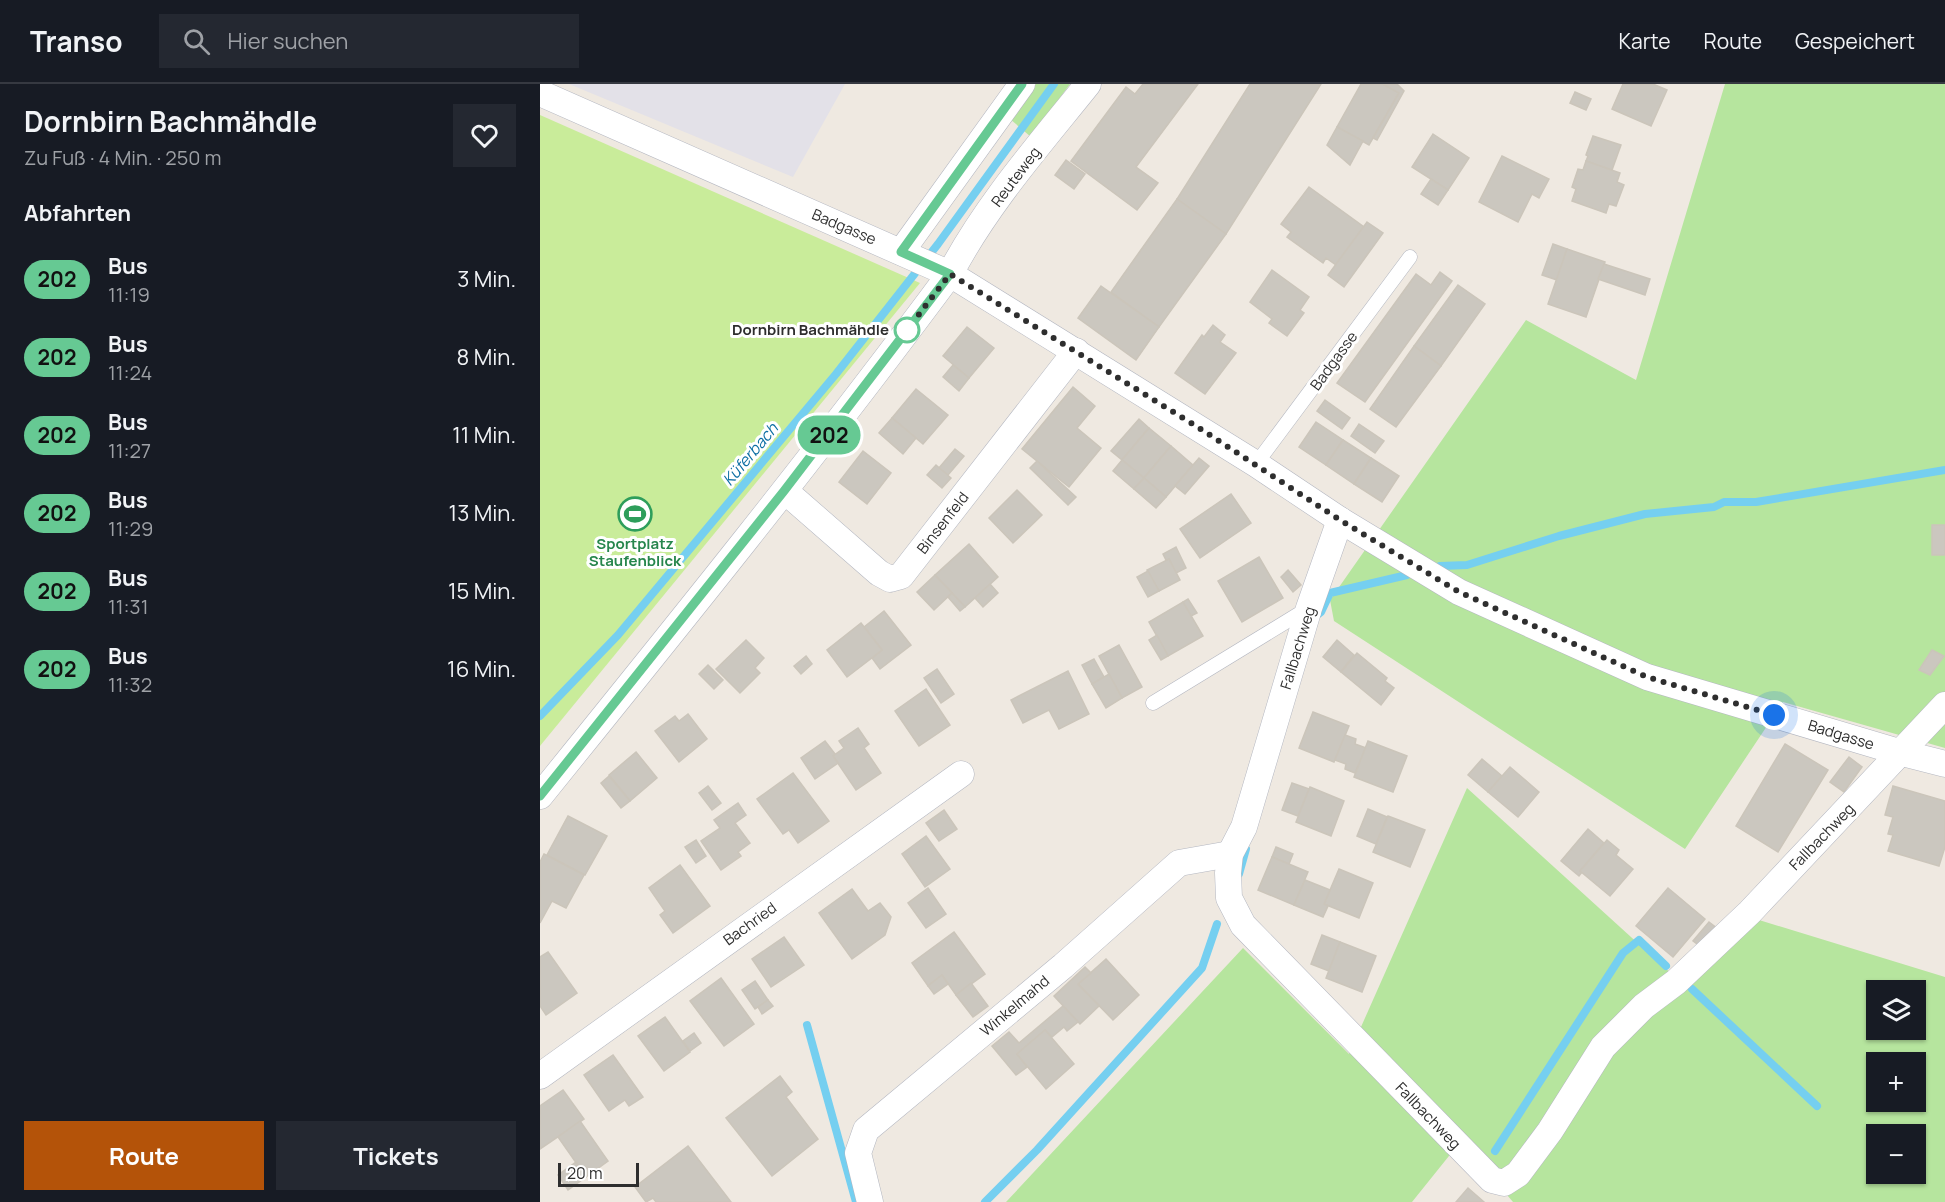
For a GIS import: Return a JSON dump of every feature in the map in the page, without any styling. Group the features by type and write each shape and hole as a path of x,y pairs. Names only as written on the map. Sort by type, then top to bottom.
{"street":[{"path":"540,796 784,491 924,262 1022,84"},
{"name":"Reuteweg","path":"924,262 960,256 1004,191 1088,84"},
{"name":"Badgasse","path":"540,93 924,262 1076,351 1256,464 1340,520 1459,592 1647,677 1945,764"},
{"name":"Binsenfeld","path":"784,491 879,573 890,579 901,576 1076,351"},
{"name":"Fallbachweg","path":"1340,520 1309,608 1244,827 1230,854 1229,898 1243,925 1492,1180 1504,1183 1518,1174 1550,1131 1603,1047 1644,1006 1676,982 1750,912 1945,705"},
{"name":"Bachried","path":"540,1076 961,774"},
{"name":"Winkelmahd","path":"870,1202 858,1153 866,1130 1063,966 1179,863 1230,854"}],"lane":[{"name":"Badgasse","path":"1256,464 1410,257"},
{"path":"1153,703 1309,608"}],"shaded area":[{"path":"569,84 845,84 793,177"}],"green space":[{"path":"1036,84 1070,84 1031,137 1010,119"},
{"path":"1725,84 1945,84 1945,748 1783,702 1685,849 1334,621 1330,600 1526,320 1636,380"},
{"name":"Sportplatz Staufenblick","path":"540,115 920,283 540,746"},
{"path":"1467,788 1686,987 1759,920 1945,977 1945,1202 1513,1202 1461,1141 1412,1202 1006,1202 1243,948 1349,1054"}],"building":[{"path":"1143,84 1198,84 1136,167 1158,183 1137,210 1071,161 1126,87 1135,94"},
{"path":"1250,84 1321,84 1226,234 1177,199"},
{"path":"1361,84 1383,84 1399,93 1369,145 1337,127"},
{"path":"1383,84 1397,84 1404,91 1377,140 1373,138 1399,93"},
{"path":"1623,84 1653,84 1667,90 1651,126 1612,109"},
{"path":"1575,92 1591,99 1586,110 1570,103"},
{"path":"1337,127 1363,141 1350,165 1327,145"},
{"path":"1433,134 1469,158 1448,190 1412,167"},
{"path":"1593,136 1621,145 1612,170 1586,161"},
{"path":"1502,156 1549,179 1539,198 1532,194 1518,222 1479,202"},
{"path":"1066,160 1085,174 1074,189 1055,175"},
{"path":"1586,161 1620,173 1617,182 1624,185 1616,206 1609,204 1606,213 1572,201 1576,189 1572,187 1578,169 1583,170"},
{"path":"1431,179 1448,190 1438,205 1421,194"},
{"path":"1309,187 1364,227 1336,265 1326,258 1323,263 1287,237 1291,232 1281,224"},
{"path":"1177,199 1226,234 1159,327 1111,292"},
{"path":"1367,222 1383,233 1344,287 1328,275"},
{"path":"1553,244 1567,249 1557,280 1542,275"},
{"path":"1567,249 1605,262 1586,317 1548,304"},
{"path":"1604,264 1650,279 1645,295 1598,279"},
{"path":"1272,270 1309,297 1300,310 1304,313 1287,336 1269,323 1272,319 1250,302"},
{"path":"1440,272 1452,281 1365,402 1337,383 1416,274 1431,285"},
{"path":"1458,285 1485,304 1441,366 1414,346"},
{"path":"1101,286 1159,327 1136,360 1078,318"},
{"path":"1213,325 1225,335 1220,342 1236,353 1205,394 1175,373 1202,335 1204,337"},
{"path":"967,327 994,348 969,378 943,356"},
{"path":"1414,346 1441,366 1396,427 1370,409"},
{"path":"953,365 969,378 959,391 943,377"},
{"path":"1073,387 1095,406 1077,428 1101,448 1069,487 1022,449"},
{"path":"916,389 948,415 923,444 892,418"},
{"path":"1325,400 1350,418 1342,429 1317,411"},
{"path":"892,418 916,438 903,454 879,433"},
{"path":"1139,419 1149,428 1122,460 1111,451"},
{"path":"1316,422 1343,440 1326,465 1299,447"},
{"path":"1359,424 1384,441 1375,453 1351,436"},
{"path":"1149,428 1171,446 1144,478 1122,460"},
{"path":"1343,440 1371,458 1354,484 1326,465"},
{"path":"1171,446 1193,465 1166,497 1144,478"},
{"path":"955,449 964,456 948,475 939,468"},
{"path":"863,451 891,473 867,504 839,482"},
{"path":"1199,458 1209,466 1185,494 1175,486"},
{"path":"1371,458 1399,476 1382,502 1354,484"},
{"path":"1122,460 1144,478 1134,489 1113,471"},
{"path":"1037,461 1076,497 1068,505 1030,468"},
{"path":"936,465 951,478 942,488 927,475"},
{"path":"1144,478 1166,497 1156,508 1134,489"},
{"path":"1017,490 1042,515 1013,543 989,518"},
{"path":"1231,494 1251,523 1200,558 1180,529"},
{"path":"1932,525 1945,525 1945,555 1932,555"},
{"path":"969,544 998,577 965,607 935,575"},
{"path":"1176,547 1186,568 1176,573 1169,559 1166,560 1163,554"},
{"path":"1259,557 1283,598 1242,622 1218,581"},
{"path":"1169,559 1180,580 1159,591 1147,570"},
{"path":"1288,570 1301,585 1293,592 1281,577"},
{"path":"1148,571 1159,591 1148,597 1137,577"},
{"path":"935,575 952,593 934,610 917,592"},
{"path":"990,584 998,593 983,607 975,598"},
{"path":"952,593 965,607 960,611 948,597"},
{"path":"1188,599 1197,613 1191,616 1183,602"},
{"path":"1183,602 1203,636 1168,656 1149,622"},
{"path":"884,611 911,645 880,669 872,658 882,650 864,627"},
{"path":"861,623 882,650 847,677 827,650"},
{"path":"1157,635 1168,656 1161,660 1149,640"},
{"path":"746,640 764,658 755,668 760,673 740,693 716,669"},
{"path":"1337,640 1354,655 1341,672 1323,657"},
{"path":"1119,645 1142,687 1122,698 1099,656"},
{"path":"1932,650 1944,656 1930,675 1919,670"},
{"path":"1357,653 1387,678 1385,681 1394,688 1381,705 1341,672"},
{"path":"806,656 812,664 801,674 794,666"},
{"path":"1094,659 1104,677 1092,684 1082,665"},
{"path":"708,665 723,680 714,689 699,674"},
{"path":"937,669 954,694 941,703 924,678"},
{"path":"1068,671 1089,714 1059,729 1049,710 1023,723 1011,700"},
{"path":"1109,674 1122,698 1106,708 1092,684"},
{"path":"926,689 950,725 919,746 895,711"},
{"path":"1313,712 1349,726 1334,762 1299,748"},
{"path":"688,714 707,739 679,762 655,731 675,716 679,721"},
{"path":"858,728 869,744 864,748 881,773 856,790 833,756 844,748 839,741"},
{"path":"1345,735 1356,739 1355,744 1366,748 1355,773 1345,769 1346,764 1335,760"},
{"path":"825,741 835,754 833,756 838,763 815,779 801,758"},
{"path":"1368,741 1407,756 1393,792 1354,777"},
{"path":"1785,744 1828,770 1778,852 1736,826"},
{"path":"636,752 657,778 630,801 609,775"},
{"path":"1849,757 1862,767 1844,792 1830,782"},
{"path":"1482,759 1502,776 1488,792 1468,775"},
{"path":"1510,767 1539,792 1518,817 1488,792"},
{"path":"793,773 829,821 798,843 789,830 783,834 757,799"},
{"path":"609,776 630,801 621,808 601,783"},
{"path":"1292,783 1309,789 1298,816 1282,810"},
{"path":"708,786 721,803 712,810 699,793"},
{"path":"1893,786 1945,801 1945,847 1939,866 1888,851 1893,835 1888,834 1893,817 1885,815"},
{"path":"1310,787 1344,801 1331,836 1296,822"},
{"path":"738,803 746,815 735,823 750,843 738,852 741,856 721,870 701,841 720,828 714,820"},
{"path":"1368,809 1387,817 1376,844 1357,836"},
{"path":"944,810 957,829 939,841 926,823"},
{"path":"568,816 607,836 585,875 547,855"},
{"path":"1388,816 1425,830 1410,867 1373,852"},
{"path":"1588,829 1604,843 1580,871 1582,872 1579,876 1561,861"},
{"path":"926,836 950,869 925,887 902,854"},
{"path":"696,840 706,856 696,863 685,847"},
{"path":"1607,840 1619,850 1616,855 1633,869 1610,896 1580,871"},
{"path":"1276,847 1293,854 1289,864 1272,857"},
{"path":"544,854 584,875 566,908 552,901 540,923 540,862"},
{"path":"1272,857 1308,872 1294,905 1258,890"},
{"path":"680,865 710,906 673,933 660,915 665,911 649,888"},
{"path":"1339,869 1373,883 1359,918 1324,904"},
{"path":"1305,880 1330,890 1324,904 1328,906 1323,917 1294,905"},
{"path":"928,888 946,914 926,928 908,903"},
{"path":"1668,888 1705,919 1673,957 1636,926"},
{"path":"852,889 868,911 880,903 891,917 885,935 852,959 819,913"},
{"path":"1709,922 1717,928 1701,947 1693,941"},
{"path":"954,932 985,974 956,995 942,975 928,986 912,963"},
{"path":"1322,935 1340,942 1329,971 1311,964"},
{"path":"784,937 804,965 771,987 752,959"},
{"path":"1340,942 1376,956 1362,992 1326,978"},
{"path":"548,952 577,993 546,1015 540,1006 540,957"},
{"path":"1106,959 1139,995 1113,1020 1078,984"},
{"path":"1085,967 1091,973 1078,984 1099,1006 1080,1024 1054,996"},
{"path":"942,975 948,984 934,994 928,986"},
{"path":"721,978 754,1024 724,1046 690,1001"},
{"path":"755,981 768,1000 755,1009 742,990"},
{"path":"971,983 988,1006 973,1017 956,995"},
{"path":"768,1000 773,1006 762,1014 758,1007"},
{"path":"1063,1006 1078,1022 1067,1031 1064,1027 1052,1037 1045,1030 1017,1054 1027,1067 1016,1075 992,1046 1009,1032 1019,1043"},
{"path":"665,1017 690,1052 664,1071 638,1036"},
{"path":"1045,1030 1074,1064 1046,1089 1017,1054"},
{"path":"694,1033 701,1043 690,1051 683,1041"},
{"path":"613,1055 643,1097 629,1106 625,1100 609,1111 584,1075"},
{"path":"780,1076 792,1092 786,1097 818,1139 772,1176 726,1118"},
{"path":"563,1090 584,1119 540,1149 540,1106"},
{"path":"580,1121 608,1161 586,1177 558,1137"},
{"path":"688,1146 731,1202 656,1202 653,1198 646,1202 635,1187"},
{"path":"576,1162 586,1177 568,1190 558,1175"},
{"path":"1468,1188 1484,1202 1456,1202"}],"waterway":[{"name":"Küferbach","path":"540,716 618,635 836,374 938,244 1054,84"},
{"path":"1440,566 1467,565 1559,536 1645,514 1714,507 1724,502 1756,502 1945,470"},
{"path":"1317,615 1321,612 1330,593 1407,575"},
{"path":"1239,874 1246,849"},
{"path":"985,1202 1037,1150 1202,968 1217,924"},
{"path":"1495,1151 1623,953 1639,940 1666,966"},
{"path":"1692,989 1817,1106"},
{"path":"807,1025 856,1202"}],"bus line":[{"name":"202","path":"540,796 854,403 950,274 901,252 1022,84"}],"place":[{"name":"Dornbirn Bachmähdle","path":"907,330"},
{"name":"Sportplatz Staufenblick","path":"635,514"}],"route":[{"path":"907,330 903,335 950,274 1196,426 1340,520 1459,592 1647,677 1774,715"}]}
